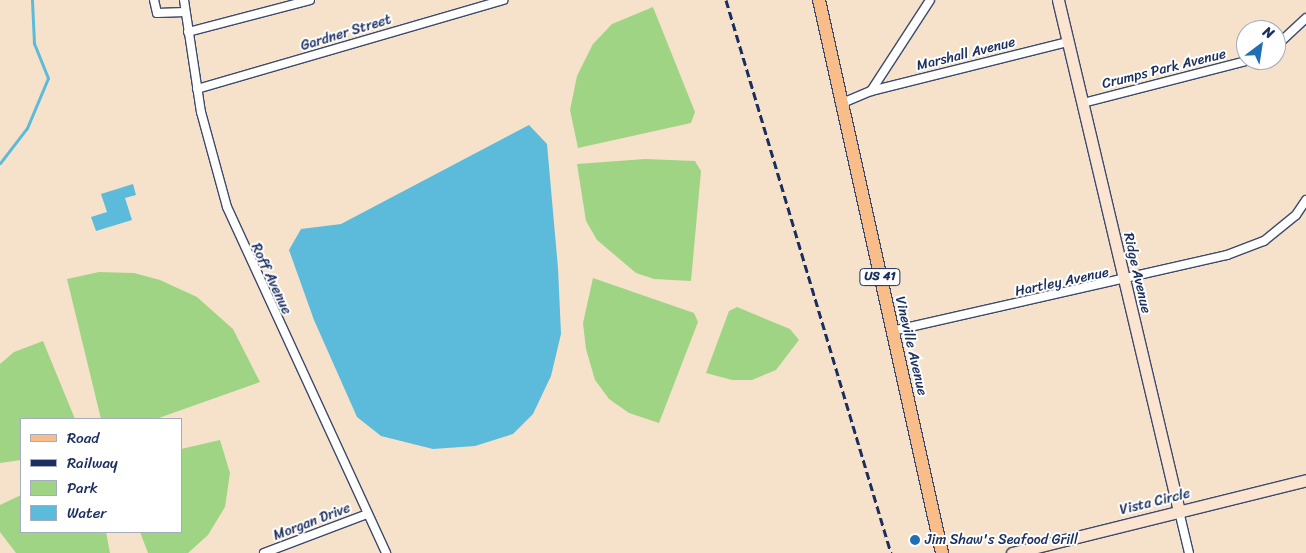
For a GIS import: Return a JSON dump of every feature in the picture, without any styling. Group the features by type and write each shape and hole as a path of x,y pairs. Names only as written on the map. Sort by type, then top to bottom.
{"main road":[{"name":"Vineville Avenue","path":"819,0 840,104 942,553"}],"street":[{"path":"154,0 157,14 185,12"},
{"name":"Roff Avenue","path":"184,0 197,89 214,163 234,228 386,553"},
{"path":"188,32 310,0"},
{"name":"Gardner Street","path":"197,89 503,0"},
{"path":"871,92 930,0"},
{"name":"Ridge Avenue","path":"1058,0 1123,281 1189,553"},
{"path":"1286,37 1306,18"},
{"name":"Marshall Avenue","path":"840,104 871,92 1068,42"},
{"name":"Crumps Park Avenue","path":"1083,102 1236,64"},
{"name":"Hartley Avenue","path":"892,331 1123,281 1227,255 1264,241 1296,215 1306,200"},
{"name":"Vista Circle","path":"1012,553 1306,480"},
{"name":"Morgan Drive","path":"264,553 367,514"}],"green space":[{"path":"653,7 695,112 691,123 578,148 570,110 577,76 593,44 612,24"},
{"path":"645,159 695,161 701,171 691,281 654,279 636,273 597,240 586,221 577,164"},
{"path":"99,272 134,273 160,280 197,297 233,329 260,382 159,418 101,418 67,279"},
{"path":"593,278 694,313 698,322 659,423 629,413 609,399 595,380 586,349 583,323"},
{"path":"737,307 790,329 799,340 776,370 752,380 732,380 706,373 729,311"},
{"path":"43,341 75,418 20,418 20,460 0,463 0,364 14,352"},
{"path":"220,440 230,473 225,507 208,535 188,553 148,553 140,533 182,533 182,449"},
{"path":"20,495 20,533 106,533 110,553 16,553 0,532 0,505"}],"water":[{"path":"529,125 547,144 558,268 561,334 551,376 533,414 513,434 475,446 433,449 381,436 357,417 314,320 289,250 301,229 341,224"},
{"path":"133,184 136,195 125,198 132,220 96,231 91,217 107,212 101,194"}],"waterway":[{"path":"0,163 27,128 48,78 34,43 32,0"}],"railway":[{"path":"726,0 891,553"}],"place":[{"name":"Jim Shaw's Seafood Grill","path":"915,540"}]}
